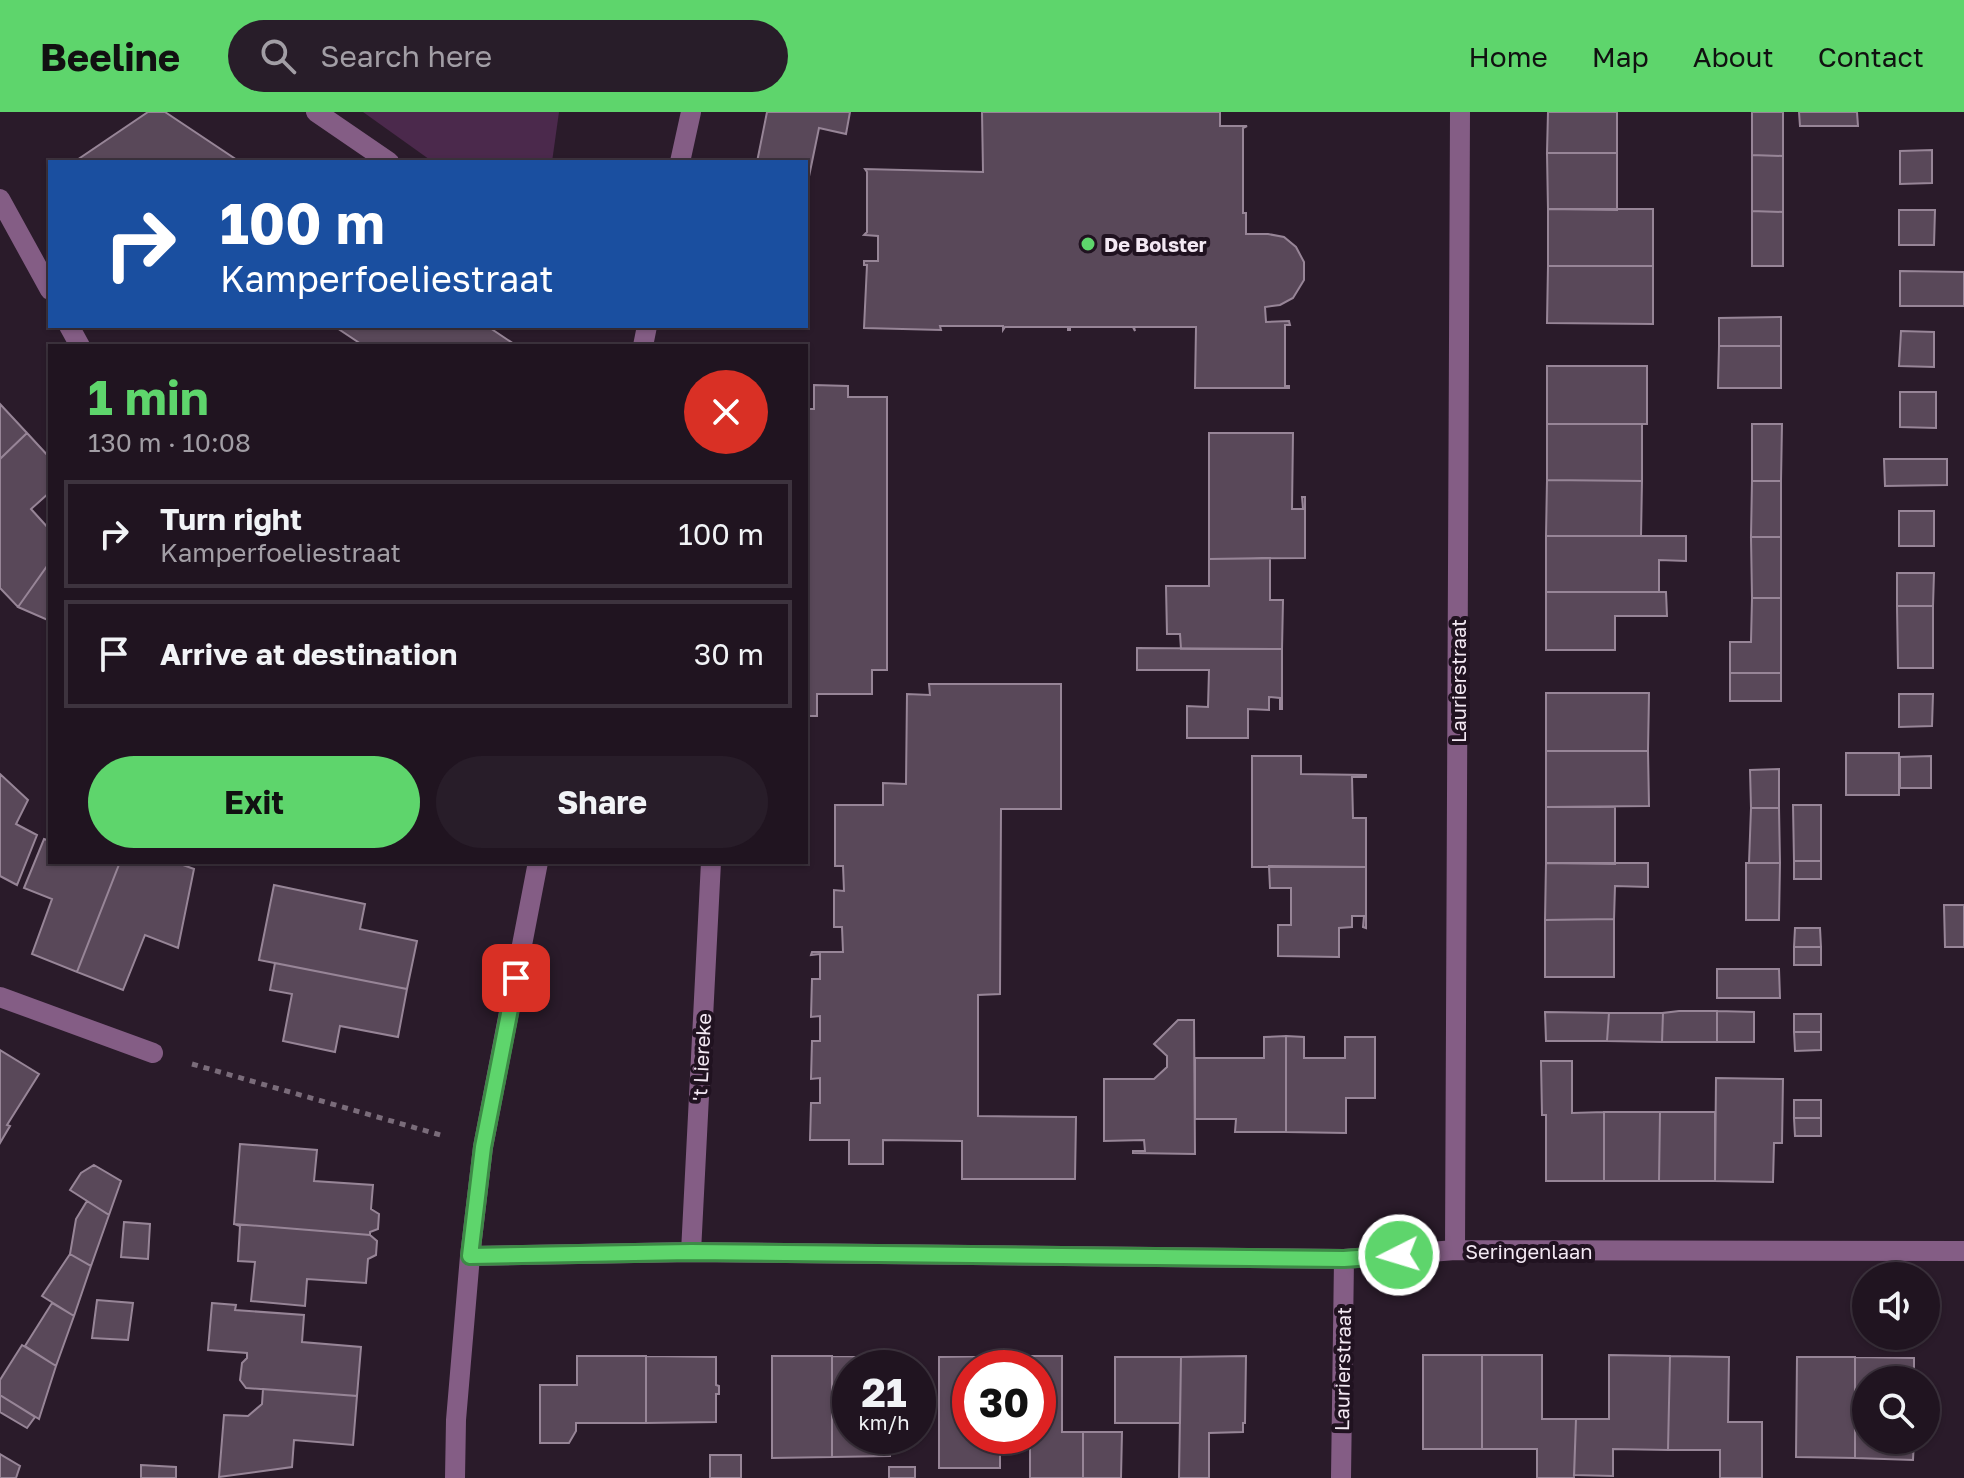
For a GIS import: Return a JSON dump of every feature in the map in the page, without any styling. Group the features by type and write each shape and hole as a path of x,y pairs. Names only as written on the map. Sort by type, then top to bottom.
{"street":[{"path":"316,112 386,160"},
{"path":"680,160 691,112"},
{"name":"Laurierstraat","path":"1455,1250 1460,112"},
{"path":"0,199 48,286"},
{"path":"455,1478 456,1420 483,1147 538,864"},
{"name":"'t Liereke","path":"691,1252 711,864"},
{"path":"0,997 153,1053"},
{"name":"Seringenlaan","path":"470,1256 691,1252 1344,1259 1455,1250 1964,1251"},
{"name":"Laurierstraat","path":"1341,1478 1344,1259"}],"path":[{"path":"153,1053 483,1147"}],"shaded area":[{"path":"363,112 559,112 552,160 430,160"}],"building":[{"path":"148,112 165,112 237,160 77,160"},
{"path":"767,112 850,112 846,134 819,128 808,181 808,160 757,160"},
{"path":"982,112 1220,112 1220,126 1247,126 1243,128 1243,213 1246,213 1246,234 1284,237 1296,247 1304,262 1304,280 1293,298 1280,305 1265,307 1266,322 1289,321 1290,325 1285,325 1285,386 1289,388 1195,388 1196,327 1134,327 1135,331 1133,327 1070,327 1070,330 1068,327 1005,327 1003,330 1003,326 940,326 941,330 864,328 867,265 864,261 878,261 878,236 864,235 867,232 865,169 983,172"},
{"path":"1548,112 1617,112 1617,153 1547,153"},
{"path":"1752,112 1783,112 1783,156 1752,155"},
{"path":"1799,112 1857,112 1858,126 1800,126"},
{"path":"1932,150 1932,183 1900,184 1900,151"},
{"path":"1547,153 1617,153 1617,210 1548,209"},
{"path":"1752,155 1783,156 1783,212 1752,211"},
{"path":"1548,209 1653,209 1653,266 1548,266"},
{"path":"1899,210 1935,210 1934,245 1899,245"},
{"path":"1752,211 1783,212 1783,266 1752,266"},
{"path":"1548,266 1653,266 1653,324 1547,323"},
{"path":"1900,271 1964,272 1964,306 1900,306"},
{"path":"1781,317 1781,346 1719,346 1719,318"},
{"path":"337,328 490,328 514,344 361,344"},
{"path":"1901,331 1934,332 1934,367 1899,366"},
{"path":"1719,346 1781,346 1781,388 1718,388"},
{"path":"1547,366 1647,366 1647,424 1547,424"},
{"path":"814,385 848,386 848,397 887,397 887,670 872,670 872,694 817,694 817,716 808,716 808,409 814,409"},
{"path":"1900,392 1936,392 1936,428 1900,427"},
{"path":"0,404 27,433 0,459"},
{"path":"1547,424 1642,424 1642,481 1547,480"},
{"path":"1752,424 1782,424 1781,481 1752,481"},
{"path":"27,433 48,456 48,494 31,509 48,528 48,565 18,607 0,588 0,459"},
{"path":"1209,433 1293,433 1292,509 1303,509 1302,497 1305,497 1305,558 1209,559"},
{"path":"1884,459 1947,459 1947,485 1885,486"},
{"path":"1547,480 1642,481 1641,536 1546,536"},
{"path":"1752,481 1781,481 1781,537 1751,537"},
{"path":"1899,511 1934,511 1934,546 1899,546"},
{"path":"1546,536 1686,536 1686,561 1659,560 1659,592 1546,592"},
{"path":"1751,537 1781,537 1781,598 1752,598"},
{"path":"1270,558 1270,600 1283,600 1282,649 1181,649 1180,634 1167,634 1166,586 1209,586 1209,559"},
{"path":"48,565 48,620 18,607"},
{"path":"1897,573 1934,573 1933,606 1897,606"},
{"path":"1546,592 1666,592 1667,616 1615,616 1615,650 1546,650"},
{"path":"1752,598 1781,598 1781,673 1730,673 1730,642 1751,642"},
{"path":"1897,606 1933,606 1933,668 1898,668"},
{"path":"1137,648 1282,649 1282,709 1280,698 1269,697 1269,710 1248,709 1248,738 1187,738 1187,706 1208,707 1209,670 1137,670"},
{"path":"1730,673 1781,673 1781,701 1730,701"},
{"path":"929,684 1061,684 1061,809 1001,809 1000,994 978,995 978,1116 1076,1117 1075,1179 962,1179 962,1141 883,1140 883,1164 849,1164 849,1140 810,1140 811,1103 820,1103 820,1078 811,1079 812,1041 820,1041 820,1016 811,1017 812,979 820,979 820,954 811,955 812,952 843,952 842,927 834,927 834,890 844,891 843,866 835,866 835,805 883,805 883,783 906,784 907,694 930,695"},
{"path":"1546,693 1649,693 1648,751 1546,751"},
{"path":"1899,694 1933,694 1932,726 1899,727"},
{"path":"1546,751 1648,751 1649,806 1546,807"},
{"path":"1846,753 1899,753 1899,795 1846,795"},
{"path":"1252,756 1301,756 1301,774 1366,775 1352,777 1353,818 1366,818 1366,867 1252,867"},
{"path":"1931,756 1931,788 1900,788 1900,757"},
{"path":"1779,769 1779,808 1751,808 1750,770"},
{"path":"0,774 28,800 16,824 37,835 17,885 0,876"},
{"path":"1793,805 1821,805 1821,861 1794,861"},
{"path":"1546,807 1615,807 1615,864 1546,863"},
{"path":"1751,808 1779,808 1780,863 1749,863"},
{"path":"44,839 48,840 48,864 119,864 77,972 32,954 52,899 24,888"},
{"path":"1794,861 1821,861 1821,879 1794,879"},
{"path":"1546,863 1648,863 1648,887 1615,886 1614,919 1545,920"},
{"path":"1746,863 1780,863 1779,920 1746,920"},
{"path":"119,864 180,864 194,869 178,948 145,935 123,990 77,972"},
{"path":"1269,866 1366,867 1366,928 1363,927 1364,916 1352,916 1352,927 1339,928 1339,957 1278,956 1278,925 1291,925 1291,888 1270,888"},
{"path":"274,885 365,904 360,929 417,941 407,989 259,960"},
{"path":"1944,905 1964,905 1964,947 1945,947"},
{"path":"1614,919 1614,977 1545,977 1545,920"},
{"path":"1795,928 1820,928 1821,947 1794,947"},
{"path":"1794,947 1821,947 1821,965 1794,965"},
{"path":"275,963 407,989 398,1037 340,1026 335,1052 283,1041 292,994 270,990"},
{"path":"1717,969 1779,969 1780,998 1717,998"},
{"path":"1717,1011 1717,1042 1662,1042 1663,1013"},
{"path":"1717,1011 1754,1012 1754,1042 1717,1042"},
{"path":"1545,1012 1609,1013 1607,1041 1546,1041"},
{"path":"1609,1013 1663,1013 1662,1042 1607,1041"},
{"path":"1794,1014 1821,1014 1821,1032 1794,1032"},
{"path":"1178,1020 1194,1020 1195,1154 1133,1153 1145,1151 1144,1140 1104,1141 1104,1079 1154,1079 1167,1067 1167,1056 1154,1044"},
{"path":"1794,1032 1821,1032 1821,1050 1795,1051"},
{"path":"1286,1036 1304,1037 1304,1058 1345,1058 1345,1037 1375,1037 1375,1098 1346,1098 1346,1133 1286,1132"},
{"path":"1286,1036 1286,1132 1235,1132 1236,1119 1195,1119 1195,1058 1264,1058 1264,1037"},
{"path":"0,1050 39,1074 7,1125 10,1126 0,1143"},
{"path":"1541,1061 1572,1061 1572,1113 1604,1112 1604,1181 1546,1181 1546,1115 1542,1115"},
{"path":"1716,1078 1783,1079 1782,1143 1774,1143 1773,1182 1715,1181"},
{"path":"1794,1100 1821,1100 1821,1118 1794,1118"},
{"path":"1604,1112 1660,1112 1659,1181 1604,1181"},
{"path":"1660,1112 1715,1112 1715,1181 1659,1181"},
{"path":"1794,1118 1821,1118 1821,1136 1795,1136"},
{"path":"240,1144 317,1150 314,1181 373,1185 371,1209 379,1214 378,1229 370,1235 234,1224"},
{"path":"94,1165 121,1181 109,1215 70,1190 81,1173"},
{"path":"87,1201 109,1215 91,1266 70,1254 76,1219"},
{"path":"124,1222 150,1224 148,1259 121,1257"},
{"path":"234,1224 370,1235 377,1241 376,1255 368,1259 366,1283 307,1279 305,1306 251,1301 255,1262 238,1261 240,1226"},
{"path":"70,1254 91,1266 74,1316 42,1296"},
{"path":"97,1300 133,1303 128,1340 92,1338"},
{"path":"52,1303 74,1316 56,1366 25,1346"},
{"path":"212,1303 236,1305 235,1310 304,1315 302,1342 361,1347 357,1396 246,1388 240,1380 247,1353 208,1350"},
{"path":"22,1345 56,1366 39,1419 0,1395 0,1380"},
{"path":"1423,1355 1482,1355 1482,1449 1423,1449"},
{"path":"1482,1355 1542,1355 1542,1419 1576,1419 1574,1478 1537,1478 1537,1449 1482,1449"},
{"path":"1609,1355 1670,1356 1668,1450 1613,1449 1613,1476 1574,1475 1576,1419 1609,1419"},
{"path":"577,1356 646,1356 646,1423 576,1423 576,1431 569,1443 540,1443 540,1385 577,1385"},
{"path":"646,1356 716,1357 719,1394 716,1394 716,1422 646,1423"},
{"path":"772,1356 832,1356 832,1457 772,1458"},
{"path":"1056,1356 1062,1356 1062,1432 1083,1432 1083,1478 1030,1478 1030,1454 1056,1454"},
{"path":"1246,1356 1243,1432 1209,1433 1209,1478 1179,1478 1181,1357"},
{"path":"1670,1356 1729,1357 1728,1422 1762,1422 1762,1478 1720,1478 1720,1450 1668,1450"},
{"path":"939,1357 952,1357 952,1454 1000,1454 1000,1468 939,1468"},
{"path":"1115,1357 1181,1357 1180,1423 1115,1423"},
{"path":"1797,1357 1855,1357 1855,1366 1852,1366 1852,1454 1855,1458 1796,1457"},
{"path":"1855,1357 1914,1358 1914,1366 1855,1366"},
{"path":"263,1389 357,1396 353,1445 294,1440 292,1467 219,1477 224,1415 248,1416 262,1404"},
{"path":"0,1395 35,1417 27,1428 0,1412"},
{"path":"1083,1432 1122,1432 1121,1478 1083,1478"},
{"path":"0,1454 20,1466 16,1478 0,1478"},
{"path":"832,1454 890,1454 890,1456 832,1457"},
{"path":"1855,1454 1913,1454 1913,1460 1855,1458"},
{"path":"710,1455 741,1455 741,1478 710,1478"},
{"path":"141,1465 176,1467 176,1478 141,1478"},
{"path":"889,1467 915,1467 915,1478 889,1478"}],"place":[{"name":"De Bolster","path":"1088,244"}],"route":[{"path":"516,978 483,1147 470,1256 691,1252 1344,1259 1399,1255"}]}
